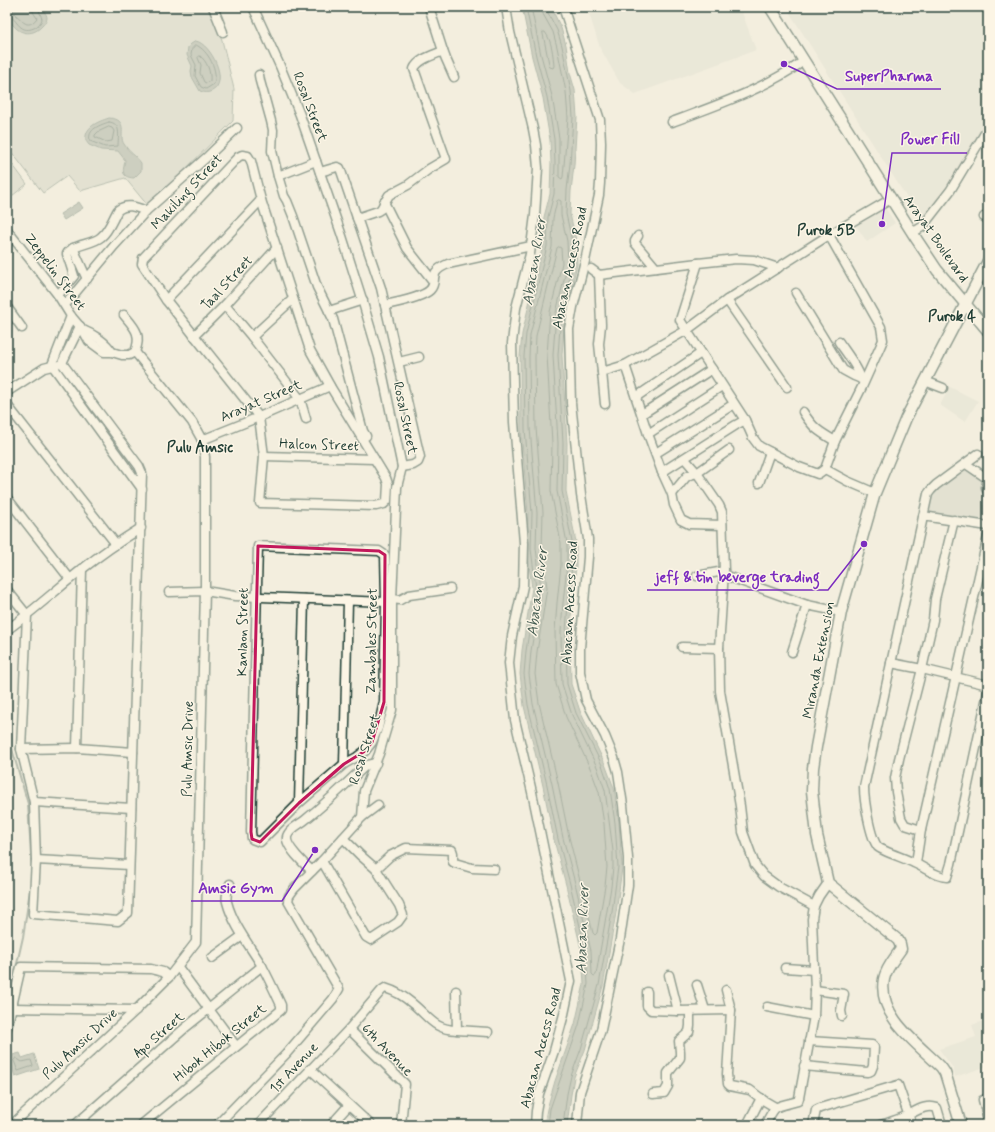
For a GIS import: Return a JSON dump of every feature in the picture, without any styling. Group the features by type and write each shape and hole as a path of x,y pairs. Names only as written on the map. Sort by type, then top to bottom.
{"main road":[{"name":"Arayat Boulevard","path":"770,7 912,233 937,270 988,331"},
{"name":"Miranda Extension","path":"828,883 817,835 812,791 813,768 841,612 875,494 906,418 988,261"},
{"path":"828,883 898,940 900,949 884,978 883,991 886,1002 896,1022 941,1067 945,1073 961,1125"}],"street":[{"path":"213,7 223,32"},
{"name":"Rosal Street","path":"253,7 280,66 300,115 363,300 379,357 402,467 398,487 389,600 392,710 376,763 364,791 362,817"},
{"path":"429,7 443,51 454,77"},
{"name":"Abacan Access Road","path":"506,7 510,32 536,145 537,185 531,246 526,273 516,308 512,343 514,428 522,509 524,550 523,586 512,636 510,670 512,700 571,981 556,1044 539,1094 535,1125"},
{"name":"Abacan Access Road","path":"563,7 600,120 601,143 600,183 598,196 569,329 571,403 581,495 588,539 588,557 580,648 580,672 586,700 605,736 618,772 628,858 628,885 621,932 601,1030 580,1092 577,1125"},
{"path":"357,218 378,211 389,195 408,185 429,169 446,159 414,69 415,65 420,61 443,51"},
{"path":"672,122 751,91 772,81 804,61"},
{"path":"259,75 273,130 272,151 278,176 317,287 333,319 363,431 398,487"},
{"path":"65,305 114,246 146,211 237,128"},
{"path":"912,233 922,227 950,191 988,128"},
{"name":"Makiling Street","path":"259,417 166,300 142,264 143,258 238,157 242,155 248,156 251,161 261,200 278,248 293,300 310,350 382,472 388,484 387,501 384,504 376,506 260,503 264,456"},
{"path":"278,176 316,161"},
{"path":"320,172 337,167 340,168 381,288 420,456 418,462 413,465 402,467"},
{"path":"602,372 625,365 687,330 727,300 829,235 891,199"},
{"path":"166,300 261,200"},
{"path":"384,202 407,248 433,281"},
{"path":"58,295 74,276 67,254 69,251 104,236 121,207 130,206 146,211"},
{"name":"Zeppelin Street","path":"7,230 58,295 71,316 94,346 104,352 112,352 122,355 129,355 135,352"},
{"path":"698,263 680,320 745,420 753,438 759,446 799,467 818,474 825,469 835,441 882,340 881,327 829,235"},
{"path":"638,236 635,243 656,268"},
{"path":"385,305 424,294 430,290 436,272 440,267 531,246"},
{"path":"73,248 87,279"},
{"name":"Taal Street","path":"194,336 278,248"},
{"path":"591,269 599,275 698,263 742,260 754,260 778,268"},
{"path":"599,275 601,325 599,344 605,404"},
{"path":"796,293 843,370 863,379"},
{"path":"252,337 293,300"},
{"path":"329,312 363,300"},
{"path":"727,300 787,387"},
{"path":"225,305 300,399 306,419"},
{"path":"8,311 22,328"},
{"path":"124,315 138,334 138,343 135,352"},
{"path":"52,365 71,316"},
{"path":"62,363 81,328"},
{"path":"839,342 863,379"},
{"path":"59,347 69,349"},
{"name":"Pulu Amsic Drive","path":"17,1122 169,977 194,945 197,938 205,591 205,457 202,440 192,422 135,352"},
{"path":"636,397 701,353"},
{"path":"399,362 419,357"},
{"path":"7,392 44,368 62,363"},
{"path":"7,590 27,615 21,748 34,802 36,860 33,914 118,921 128,913 142,473 139,466 62,363"},
{"path":"52,365 142,489"},
{"path":"625,365 648,434 681,520 689,524 722,525"},
{"path":"642,414 712,370"},
{"path":"925,381 942,388"},
{"name":"Arayat Street","path":"202,440 330,386"},
{"path":"648,434 722,386"},
{"path":"656,453 734,404"},
{"path":"7,405 116,544"},
{"path":"803,412 816,430 835,441"},
{"path":"259,417 264,456"},
{"path":"662,472 745,420"},
{"path":"672,494 687,476 696,473 729,450"},
{"path":"758,483 770,452"},
{"path":"978,454 931,490 923,516 864,787 864,796 873,838 878,848 916,863 938,876 947,877 988,692"},
{"name":"Halcon Street","path":"264,456 374,459"},
{"path":"685,458 722,512 724,573 719,648 721,702 740,806 743,832 755,865 764,876 779,887 814,906"},
{"path":"966,464 988,479 986,487 988,492"},
{"path":"825,469 847,482 875,494"},
{"path":"7,498 70,579"},
{"path":"923,516 988,526"},
{"path":"921,830 905,825 903,822 896,792 895,778 922,669 933,620 936,594 954,520"},
{"path":"7,630 82,569 141,528"},
{"path":"916,863 921,830 988,536"},
{"name":"Kanlaon Street","path":"260,842 252,839 251,832 258,546 379,551 384,555"},
{"name":"Zambales Street","path":"260,842 299,803 344,764 365,751 372,742 378,728 384,702 389,600 384,555"},
{"path":"77,748 82,569"},
{"path":"696,576 724,573 807,605 841,612"},
{"path":"169,592 205,591 236,596 348,601 400,600 409,595 450,590"},
{"path":"299,803 304,599"},
{"path":"344,764 348,601"},
{"path":"792,652 807,605"},
{"path":"682,647 719,648"},
{"path":"891,663 988,685"},
{"path":"21,748 77,748 134,752"},
{"path":"312,871 303,863 288,844 288,833 306,819 363,768 367,765 376,763"},
{"path":"34,802 132,808"},
{"path":"217,1125 286,1054 333,1000 339,989 288,901 289,896 362,817 378,806"},
{"path":"322,861 366,937 371,940 398,922 403,916 399,905 376,869 343,838"},
{"path":"376,869 390,856 406,848 452,850 453,862 455,863 472,868 494,869"},
{"path":"36,860 130,865"},
{"path":"765,1125 775,1107 780,1104 798,1101 799,1098 814,1016 815,990 812,919 814,906 828,883"},
{"name":"Hibok Hibok Street","path":"141,1125 281,1010 281,1005 262,966 242,936 226,900 227,891 230,884"},
{"path":"212,958 242,936"},
{"path":"178,966 236,1046"},
{"name":"Apo Street","path":"75,1125 185,1028 262,966"},
{"path":"7,1028 21,967 151,969 163,972 169,977"},
{"path":"785,968 814,970"},
{"path":"669,975 678,1011"},
{"path":"698,985 705,1010"},
{"name":"1st Avenue","path":"258,1125 349,1029 379,993 385,988 400,995 413,1004 430,1021 438,1026 450,1030 457,1030"},
{"path":"726,990 731,1010 727,1074 728,1084 730,1086 750,1090 775,1107"},
{"path":"815,990 844,994 841,1011 842,1016"},
{"path":"456,991 457,1030 488,1032"},
{"path":"647,992 646,1001 649,1009 678,1011 731,1010"},
{"path":"767,1007 814,1016"},
{"path":"12,1008 136,1010"},
{"path":"653,1094 664,1093 668,1086 668,1073 680,1058 679,1041 689,1032 690,1010"},
{"name":"6th Avenue","path":"349,1029 405,1084 401,1125"},
{"path":"804,1066 867,1072 871,1071 873,1066 874,1047 872,1045 809,1041"},
{"path":"310,1069 371,1125"},
{"path":"813,1125 816,1110 820,1108 898,1085 912,1125"},
{"path":"747,1125 761,1098"},
{"path":"988,1098 983,1100 988,1119"},
{"path":"331,1125 349,1105"},
{"path":"882,1125 904,1118 908,1114 926,1107 933,1106 937,1108 942,1125"}],"highlighted area":[{"path":"258,546 379,551 385,555 384,702 372,742 365,751 344,764 299,803 260,842 252,839 251,832"}],"shaded area":[{"path":"7,7 210,7 222,40 234,89 233,121 148,206 125,178 80,191 67,176 43,193 7,146"},
{"path":"587,7 740,7 756,50 635,94 620,83 600,48"},
{"path":"786,7 988,7 988,123 973,149 921,220"},
{"path":"7,157 27,184 7,200"},
{"path":"884,206 895,223 867,242 855,224"},
{"path":"950,387 978,401 965,422 940,405"},
{"path":"965,468 982,481 981,491 988,499 986,522 927,513 930,495"},
{"path":"988,1019 988,1066 955,1077 953,1068 939,1049 976,1037 972,1025"}],"water":[{"path":"7,7 40,7 46,14 47,19 42,26 34,32 25,33 17,29 7,18"},
{"name":"Abacan River","path":"522,7 551,7 561,28 566,45 570,73 575,90 577,117 570,214 576,240 577,264 565,315 562,355 567,443 566,491 576,542 576,566 570,632 571,684 580,711 605,764 614,788 619,822 622,868 616,913 603,986 585,1050 574,1077 567,1125 544,1125 555,1081 575,1024 584,984 582,953 554,840 524,706 520,674 522,650 532,588 527,549 528,513 521,429 520,356 522,334 543,245 544,217 550,194 551,163 550,140 543,98 532,57"},
{"path":"196,41 207,49 219,72 217,86 209,92 200,91 192,77 192,66 187,55 188,47"},
{"path":"109,118 119,121 122,128 122,141 141,163 141,171 134,178 124,174 123,169 125,160 118,151 101,150 89,145 86,141 87,132 92,126"},
{"path":"79,202 83,208 64,220 60,214"},
{"path":"20,1053 22,1058 34,1054 39,1069 15,1077 9,1056"}],"waterway":[{"path":"7,738 12,749 28,804 32,872"},
{"path":"7,1008 23,937 30,890"}],"place":[{"name":"SuperPharma","path":"784,64"},
{"name":"Power Fill","path":"882,224"},
{"name":"jeff & tin beverge trading","path":"864,544"},
{"name":"Amsic Gym","path":"315,850"}],"district":[{"name":"Purok 5B","path":"826,231"},
{"name":"Purok 4","path":"952,317"},
{"name":"Pulu Amsic","path":"200,448"}]}
